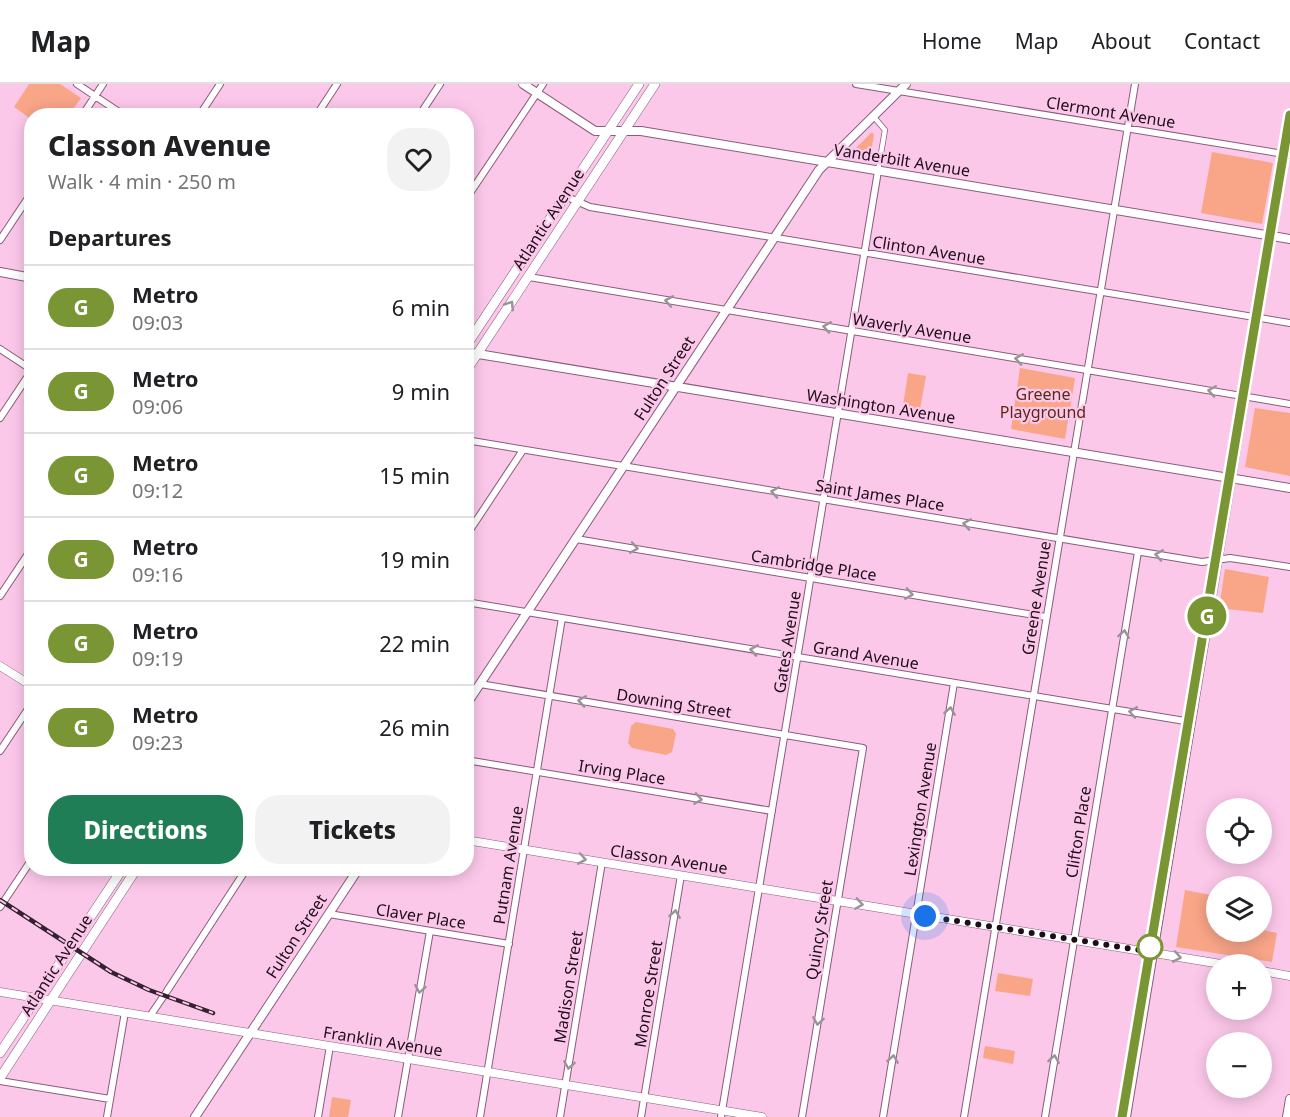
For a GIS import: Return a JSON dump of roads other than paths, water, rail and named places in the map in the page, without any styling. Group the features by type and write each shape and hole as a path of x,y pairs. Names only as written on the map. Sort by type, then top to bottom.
{"main road":[{"name":"Vanderbilt Avenue","path":"523,84 595,131 641,131 1290,239"},
{"name":"Atlantic Avenue","path":"474,333 639,84"},
{"name":"Atlantic Avenue","path":"474,360 655,84"},
{"name":"Fulton Street","path":"474,693 825,163 906,84"},
{"path":"1126,1117 1244,396 1287,155 1290,120"},
{"path":"0,272 24,276"},
{"name":"Washington Avenue","path":"474,353 1290,488"},
{"name":"Atlantic Avenue","path":"0,1053 118,876"},
{"name":"Atlantic Avenue","path":"0,1079 132,876"},
{"name":"Fulton Street","path":"195,1117 354,876"},
{"path":"1287,1117 1290,1099"}],"street":[{"path":"77,84 113,108"},
{"path":"87,108 103,84"},
{"path":"204,108 220,84"},
{"path":"321,108 337,84"},
{"path":"424,108 440,84"},
{"path":"474,187 543,84"},
{"name":"Clermont Avenue","path":"856,84 1287,155"},
{"name":"Greene Avenue","path":"964,1117 1135,84"},
{"path":"873,116 885,130 878,171"},
{"name":"Gates Avenue","path":"722,1114 878,171"},
{"name":"Clinton Avenue","path":"566,196 590,207 1290,323"},
{"path":"0,240 24,204"},
{"name":"Waverly Avenue","path":"529,276 1290,404"},
{"path":"0,349 24,365"},
{"path":"0,418 24,381"},
{"name":"Saint James Place","path":"474,441 1202,562 1230,558 1290,567"},
{"path":"474,524 523,450"},
{"name":"Cambridge Place","path":"576,539 1046,617"},
{"name":"Clifton Place","path":"1045,1117 1138,552"},
{"path":"0,596 24,560"},
{"name":"Grand Avenue","path":"474,603 1191,722"},
{"name":"Putnam Avenue","path":"480,1117 562,618"},
{"path":"0,666 24,681"},
{"name":"Lexington Avenue","path":"883,1117 954,683"},
{"name":"Downing Street","path":"480,684 863,747"},
{"path":"0,751 24,716"},
{"name":"Quincy Street","path":"802,1117 863,747"},
{"name":"Irving Place","path":"474,761 772,811"},
{"name":"Classon Avenue","path":"474,841 1206,961"},
{"name":"Madison Street","path":"560,1117 602,862"},
{"path":"0,907 24,871"},
{"name":"Monroe Street","path":"641,1117 681,875"},
{"path":"150,1016 242,876"},
{"name":"Claver Place","path":"329,914 509,944"},
{"path":"398,1117 430,931"},
{"path":"1272,973 1290,976"},
{"name":"Franklin Avenue","path":"0,992 644,1098 722,1114 762,1117"},
{"path":"107,1117 125,1012"},
{"path":"318,1117 330,1046"},
{"path":"0,1079 110,1099"}],"railway":[{"path":"0,900 111,972 149,990 213,1013"}],"metro line":[{"name":"G","path":"1122,1117 1290,115"}],"park label":[{"name":"Greene Playground","path":"1043,403"}]}
